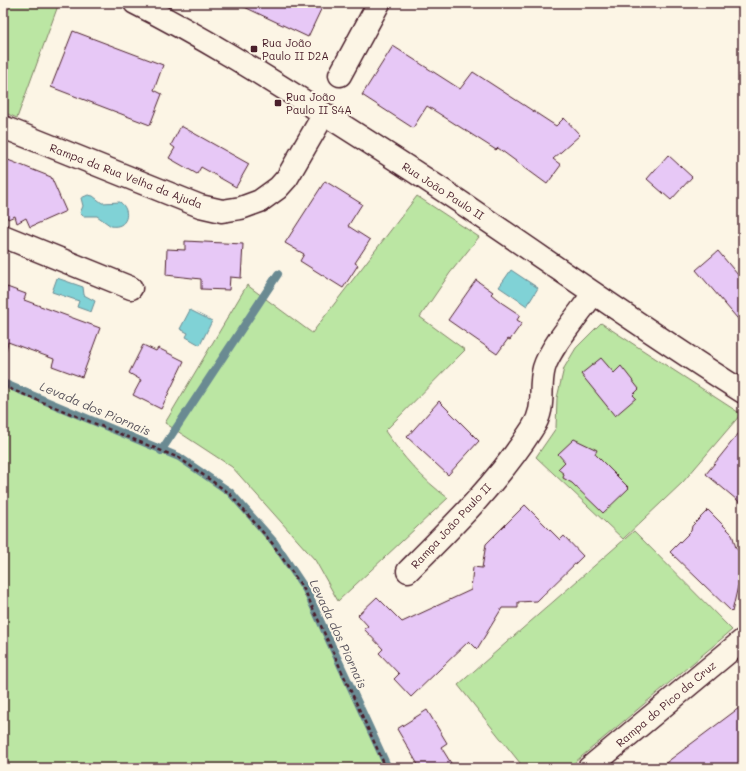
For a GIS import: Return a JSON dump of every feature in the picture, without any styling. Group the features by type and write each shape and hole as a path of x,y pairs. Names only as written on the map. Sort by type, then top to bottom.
{"street":[{"name":"Rua João Paulo II","path":"135,3 180,25 239,59 472,210 593,294 743,392"},
{"path":"340,75 379,3"},
{"name":"Rampa da Rua Velha da Ajuda","path":"3,127 200,206 222,211 242,208 260,201 278,188 287,178 324,114"},
{"path":"3,236 131,288"},
{"name":"Rampa João Paulo II","path":"408,571 479,498 533,429 541,410 544,367 558,343 593,294"},
{"name":"Rampa do Pico da Cruz","path":"589,768 743,640"}],"path":[{"path":"3,386 178,458 229,494 272,543 305,591 386,768"}],"green space":[{"path":"3,3 59,3 17,118 3,112"},
{"path":"417,196 479,237 450,273 420,317 465,350 385,431 414,467 448,498 338,601 315,560 232,467 165,423 247,285 312,333"},
{"path":"601,323 741,414 683,482 623,539 536,457 556,428 557,398 564,368 576,348"},
{"path":"3,386 179,458 229,493 272,543 305,591 386,768 3,768"},
{"path":"634,531 732,630 568,768 524,768 458,685"}],"water":[{"path":"88,195 93,196 102,203 120,202 124,206 127,214 124,222 121,225 111,226 97,216 83,216 80,213 83,206 81,198"},
{"path":"511,270 538,288 527,306 499,287"},
{"path":"57,278 83,287 84,295 95,301 91,312 77,307 79,301 52,292"},
{"path":"190,310 212,321 200,345 186,337 188,333 180,329"}],"building":[{"path":"236,3 324,3 308,37"},
{"path":"73,31 163,65 154,90 162,94 150,125 51,87"},
{"path":"393,46 460,89 473,72 556,126 564,118 580,135 553,159 561,165 547,184 498,148 496,150 427,106 413,128 362,95"},
{"path":"181,126 249,164 236,187 201,167 197,174 169,158 175,148 171,145"},
{"path":"668,155 692,177 671,200 647,179"},
{"path":"3,158 51,177 66,211 30,227 26,218 17,223 15,216 8,219 3,208"},
{"path":"325,181 362,204 348,226 370,240 355,263 358,265 343,288 300,261 304,254 285,243"},
{"path":"185,241 243,244 241,278 230,277 229,290 201,289 201,279 166,275 167,249 185,250"},
{"path":"718,251 743,281 743,325 696,270"},
{"path":"476,280 493,292 491,294 502,303 520,315 517,320 522,323 510,340 508,339 497,354 448,320"},
{"path":"7,287 26,294 24,300 100,328 82,377 52,366 54,359 8,342 6,350 3,349 3,292 5,293"},
{"path":"143,345 156,351 158,348 184,361 161,409 133,395 141,380 129,373"},
{"path":"601,358 614,373 621,366 639,389 633,395 636,398 615,416 581,374"},
{"path":"439,401 479,441 448,475 407,437"},
{"path":"743,428 743,505 706,474"},
{"path":"574,439 597,450 595,454 629,488 603,513 572,483 563,478 564,474 558,469 565,462 558,454"},
{"path":"525,505 560,540 564,536 583,556 537,601 518,602 518,608 502,608 477,649 469,641 411,697 394,679 399,674 379,653 383,649 364,629 368,626 358,615 377,597 402,622 471,590 473,567 482,568 486,544"},
{"path":"708,510 732,534 736,548 743,556 743,581 738,586 732,612 670,552 691,531 692,526"},
{"path":"743,705 743,768 659,768"},
{"path":"427,710 447,743 441,747 454,768 420,768 397,729"}],"waterway":[{"path":"161,451 278,274"},
{"name":"Levada dos Piornais","path":"3,383 179,457 230,492 274,542 306,590 388,768"}],"place":[{"name":"Rua João Paulo II D2A","path":"254,49"},
{"name":"Rua João Paulo II S4A","path":"278,103"}]}
